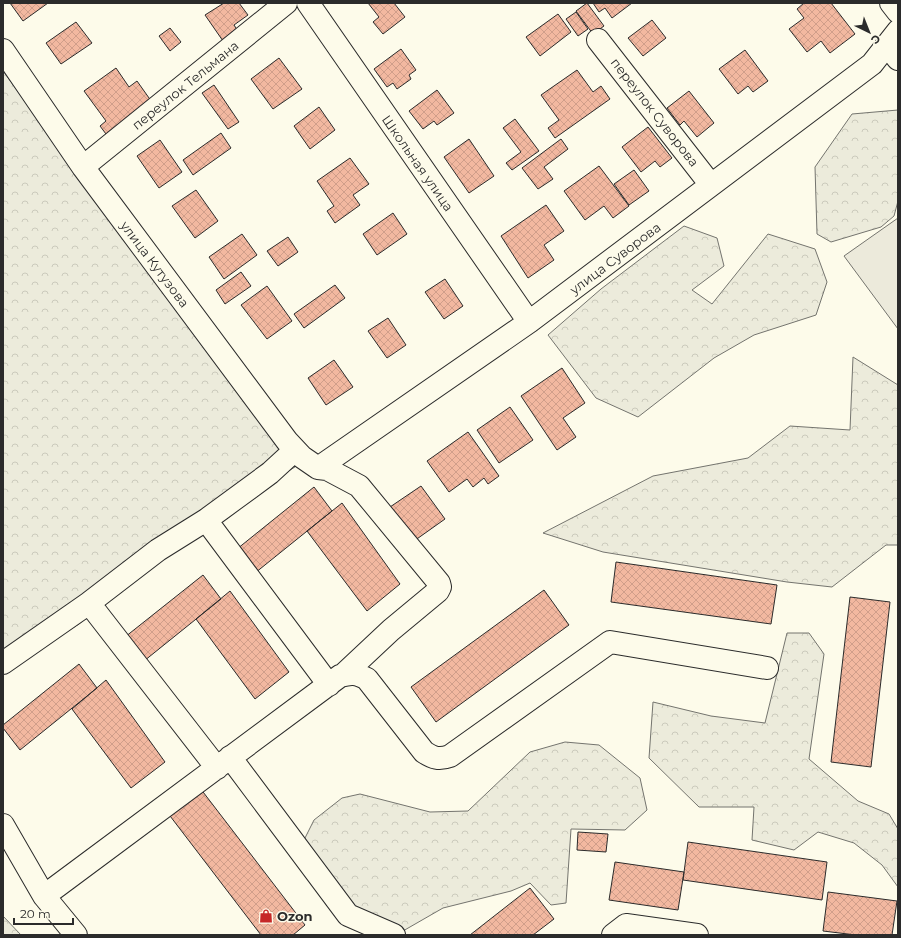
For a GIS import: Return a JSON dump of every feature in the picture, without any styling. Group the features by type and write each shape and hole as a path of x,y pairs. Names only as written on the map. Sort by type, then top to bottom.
{"street":[{"name":"переулок Тельмана","path":"83,167 286,3"},
{"name":"Школьная улица","path":"308,3 529,322"},
{"path":"891,3 898,12"},
{"name":"переулок Суворова","path":"598,40 711,185"},
{"name":"улица Суворова","path":"318,468 529,322 872,64 894,45"},
{"name":"улица Кутузова","path":"3,50 83,167 295,450 318,468 327,469 359,486 439,582 440,587 438,591 391,630 336,680"},
{"path":"3,663 89,603 158,550 206,520 270,473 295,450"},
{"path":"206,520 336,680"},
{"path":"89,603 224,762 348,915 394,935"},
{"path":"44,896 336,680 350,673 359,674 367,679 424,752 431,757 441,759 450,756 610,642 767,668"},
{"path":"3,825 44,896 76,935"},
{"path":"613,935 626,925 697,935"}],"green space":[{"path":"3,71 295,467 183,535 79,624 15,662 3,667"},
{"path":"898,110 898,201 894,216 881,227 831,242 817,234 815,167 852,114"},
{"path":"684,226 717,238 724,266 692,290 712,304 768,234 815,249 827,282 816,315 754,335 714,358 638,417 596,398 548,335 601,289"},
{"path":"853,357 898,385 898,545 886,545 832,587 787,582 603,552 543,533 653,476 748,458 790,426 850,430"},
{"path":"787,633 809,633 824,654 809,759 858,801 889,814 898,829 898,887 882,865 854,843 818,832 794,850 752,840 754,807 699,807 649,758 653,702 711,716 765,723"},
{"path":"565,742 599,745 640,778 647,810 625,830 571,829 566,903 551,905 530,883 511,891 443,908 396,935 379,933 299,850 314,820 342,798 360,794 430,812 468,811 530,752"},
{"path":"3,916 21,935 3,935"}],"shaded area":[{"path":"898,218 898,329 844,256"}],"building":[{"path":"10,3 48,3 23,21"},
{"path":"224,3 239,3 248,15 234,25 238,31 223,41 205,15"},
{"path":"368,3 394,3 405,17 383,34 373,22 379,17"},
{"path":"587,3 604,26 593,34 576,11"},
{"path":"593,3 632,3 612,18 605,8 599,12"},
{"path":"804,3 831,3 855,34 830,53 821,41 807,52 789,29 804,18 797,9"},
{"path":"576,12 588,29 578,36 566,19"},
{"path":"558,14 571,32 540,56 526,37"},
{"path":"652,20 666,38 643,56 628,38"},
{"path":"76,22 92,43 61,64 46,43"},
{"path":"170,28 181,42 170,51 159,36"},
{"path":"401,49 416,70 409,75 411,79 397,89 393,83 387,87 374,69"},
{"path":"745,50 768,81 753,92 748,86 738,94 719,69"},
{"path":"279,58 302,89 273,109 251,79"},
{"path":"116,68 129,87 137,81 154,105 109,138 100,126 106,121 84,91"},
{"path":"577,70 593,92 601,86 610,99 555,138 548,128 559,120 541,95"},
{"path":"214,85 239,122 228,129 202,93"},
{"path":"437,90 454,113 437,125 434,121 423,129 409,111"},
{"path":"689,91 714,123 697,137 684,121 680,125 667,108"},
{"path":"319,107 335,130 310,149 294,126"},
{"path":"515,119 539,151 512,170 506,163 521,152 503,128"},
{"path":"648,127 672,158 660,167 655,161 641,172 622,147"},
{"path":"221,133 231,148 193,175 183,160"},
{"path":"469,139 494,176 469,193 444,157"},
{"path":"561,139 568,149 544,167 553,179 538,189 522,168"},
{"path":"160,140 182,172 159,188 137,156"},
{"path":"350,158 369,184 353,195 360,205 335,223 327,211 334,206 317,181"},
{"path":"599,166 629,206 613,218 604,206 585,220 564,191"},
{"path":"634,170 649,191 629,205 614,184"},
{"path":"196,190 218,221 195,238 172,206"},
{"path":"546,205 564,231 544,245 554,260 528,278 501,236"},
{"path":"393,213 407,234 377,255 363,234"},
{"path":"242,234 257,255 224,279 209,257"},
{"path":"288,237 298,252 278,266 267,251"},
{"path":"241,272 251,286 225,304 216,290"},
{"path":"445,279 463,306 444,319 425,292"},
{"path":"335,285 345,298 304,328 294,314"},
{"path":"267,286 292,321 267,339 241,305"},
{"path":"388,318 406,345 387,358 368,331"},
{"path":"334,360 353,387 326,405 308,378"},
{"path":"562,368 585,403 563,418 576,437 557,450 521,396"},
{"path":"510,407 533,440 499,463 477,430"},
{"path":"468,432 499,476 488,484 484,478 473,487 467,479 449,492 427,461"},
{"path":"421,486 445,519 414,541 390,507"},
{"path":"314,487 332,511 255,573 237,549"},
{"path":"342,503 400,584 367,611 307,531"},
{"path":"616,562 777,585 771,624 611,602"},
{"path":"203,575 221,599 144,661 125,637"},
{"path":"544,590 569,625 436,722 411,687"},
{"path":"230,591 289,672 255,699 196,619"},
{"path":"850,597 890,602 871,767 831,762"},
{"path":"79,664 97,688 20,750 3,728 3,725"},
{"path":"106,680 165,762 131,788 72,709"},
{"path":"200,788 305,925 293,935 261,935 167,812"},
{"path":"578,832 608,834 606,852 577,850"},
{"path":"688,842 827,862 822,900 683,880"},
{"path":"615,862 684,872 678,910 609,900"},
{"path":"530,888 554,919 533,935 470,935"},
{"path":"828,892 897,901 892,935 856,935 823,931"}],"place":[{"name":"Ozon","path":"266,916"}]}
